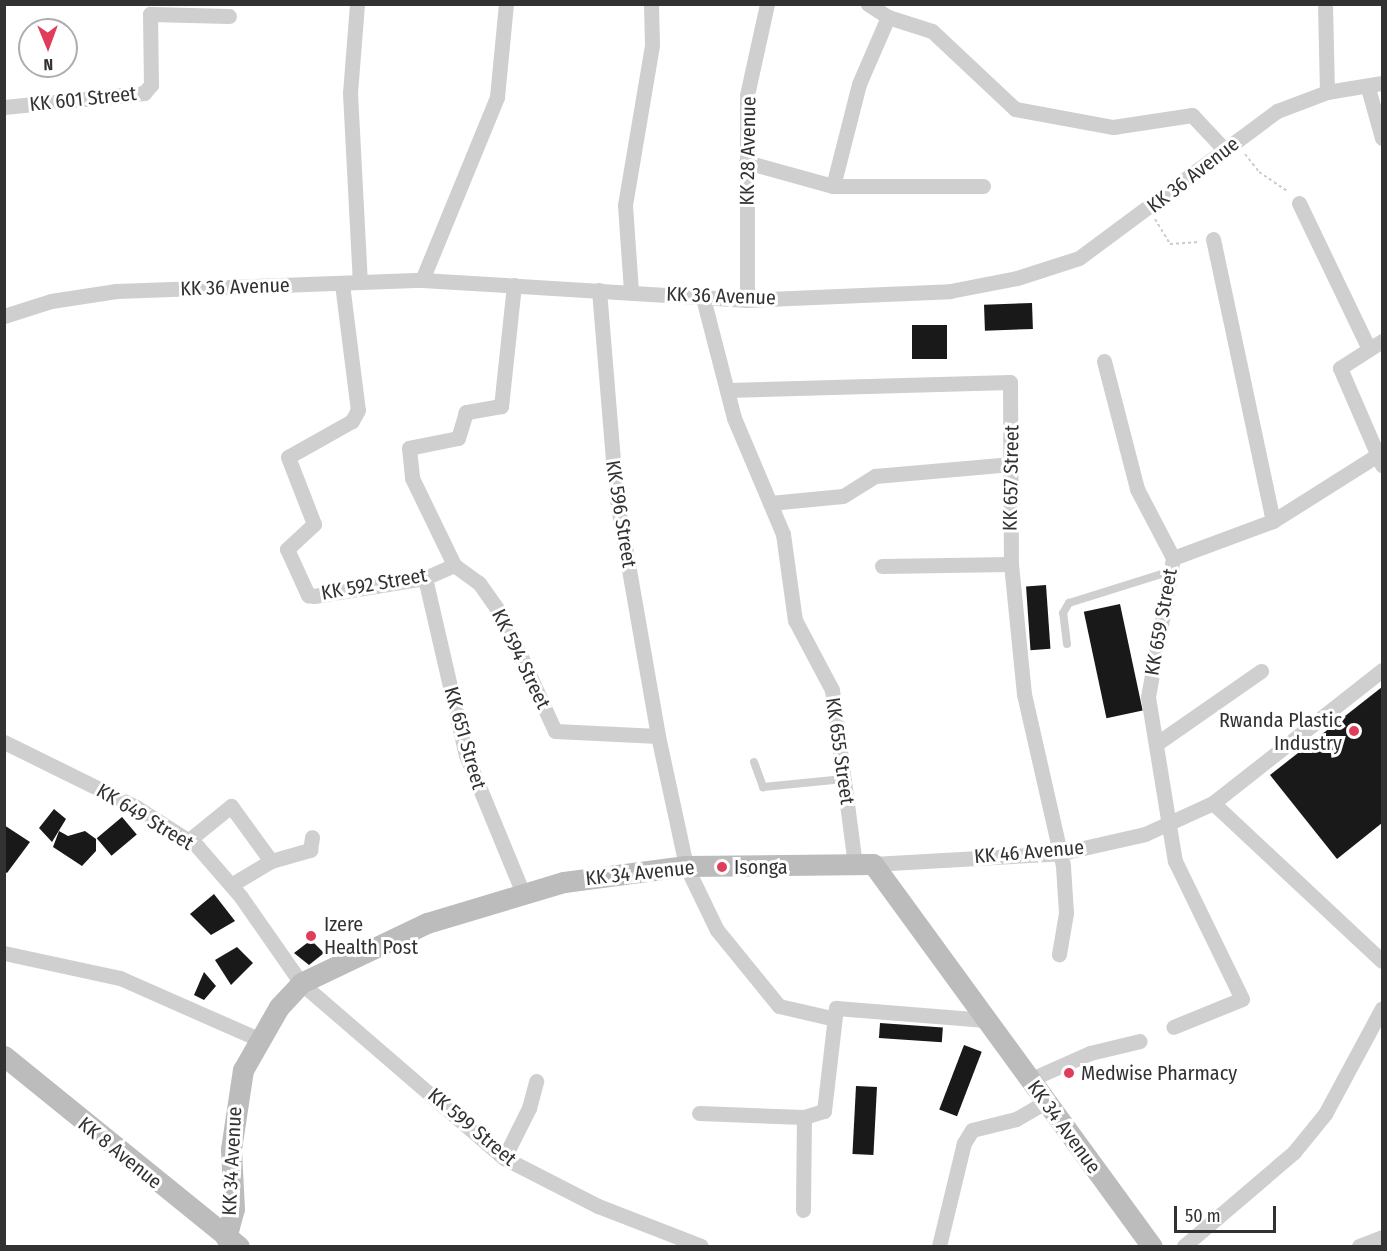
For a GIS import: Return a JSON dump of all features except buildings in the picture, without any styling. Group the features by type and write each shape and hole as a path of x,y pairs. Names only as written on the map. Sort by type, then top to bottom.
{"main road":[{"name":"KK 34 Avenue","path":"234,1244 235,1098 258,1039 301,983 427,923 523,893 610,873 686,866 864,864 986,1020 1152,1246"},
{"name":"KK 8 Avenue","path":"5,1057 234,1244"}],"street":[{"path":"357,4 350,93 360,282"},
{"path":"422,280 497,97 506,4"},
{"path":"632,291 625,205 652,45 651,4"},
{"name":"KK 28 Avenue","path":"747,300 747,95 767,4"},
{"path":"868,4 888,16 932,31 1015,109 1113,127 1192,115 1223,148"},
{"path":"1326,4 1327,92"},
{"name":"KK 601 Street","path":"4,107 149,90 150,9 229,16"},
{"path":"833,186 859,84 888,16"},
{"path":"1375,85 1383,138"},
{"name":"KK 36 Avenue","path":"4,316 116,291 422,280 632,291 747,300 950,291 1017,278 1079,258 1148,209 1223,148 1277,111 1327,92 1375,85"},
{"path":"746,162 833,186 983,186"},
{"path":"1299,203 1369,349"},
{"path":"1213,239 1273,521"},
{"name":"KK 592 Street","path":"342,284 358,410 352,421 288,457 314,524 287,549 308,595 425,578 454,565"},
{"name":"KK 594 Street","path":"514,285 501,406 466,412 458,438 409,448 412,478 454,565 492,599 559,733 658,736"},
{"name":"KK 596 Street","path":"599,290 616,495 658,736 686,866 717,930 779,1006 831,1018"},
{"name":"KK 655 Street","path":"703,298 746,452 770,503 789,557 795,620 832,690 844,779 864,864"},
{"path":"1172,564 1273,521 1380,457 1340,368 1383,341"},
{"name":"KK 659 Street","path":"1104,361 1137,489 1172,564 1149,691 1175,861 1242,999 1173,1027"},
{"name":"KK 657 Street","path":"727,390 1005,378 1013,388 1011,564 1024,694 1061,853 1066,913 1059,954"},
{"path":"770,503 843,496 875,476 1011,464"},
{"path":"882,566 1011,564"},
{"name":"KK 651 Street","path":"425,578 466,755 523,893"},
{"path":"1156,744 1260,670"},
{"name":"KK 46 Avenue","path":"864,864 1061,853 1118,842 1170,823 1213,803 1383,670"},
{"name":"KK 649 Street","path":"4,742 136,807 189,840 231,885 301,983"},
{"path":"1213,803 1383,961"},
{"path":"189,840 231,806 271,861"},
{"path":"231,885 271,861 310,850 312,837"},
{"path":"4,953 120,978 258,1039"},
{"name":"KK 599 Street","path":"301,983 504,1158 598,1206 701,1246"},
{"path":"699,1113 804,1117 824,1111 831,1018 836,1008 986,1020"},
{"path":"1184,1246 1294,1152 1325,1114 1383,1008"},
{"path":"1029,1080 1090,1053 1140,1041"},
{"path":"504,1158 529,1108 536,1080"},
{"path":"939,1246 964,1143 972,1130 1016,1119 1045,1102"},
{"path":"803,1210 804,1117"},
{"path":"1359,1246 1383,1237"}],"lane":[{"path":"1067,644 1064,613 1069,603 1172,564"},
{"path":"754,762 763,787 844,779"}],"path":[{"path":"1240,138 1247,159 1299,203"},
{"path":"1148,209 1170,244 1213,239"}],"place":[{"name":"Rwanda Plastic Industry","path":"1354,731"},
{"name":"Isonga","path":"722,867"},
{"name":"Izere Health Post","path":"311,936"},
{"name":"Medwise Pharmacy","path":"1069,1073"}]}
